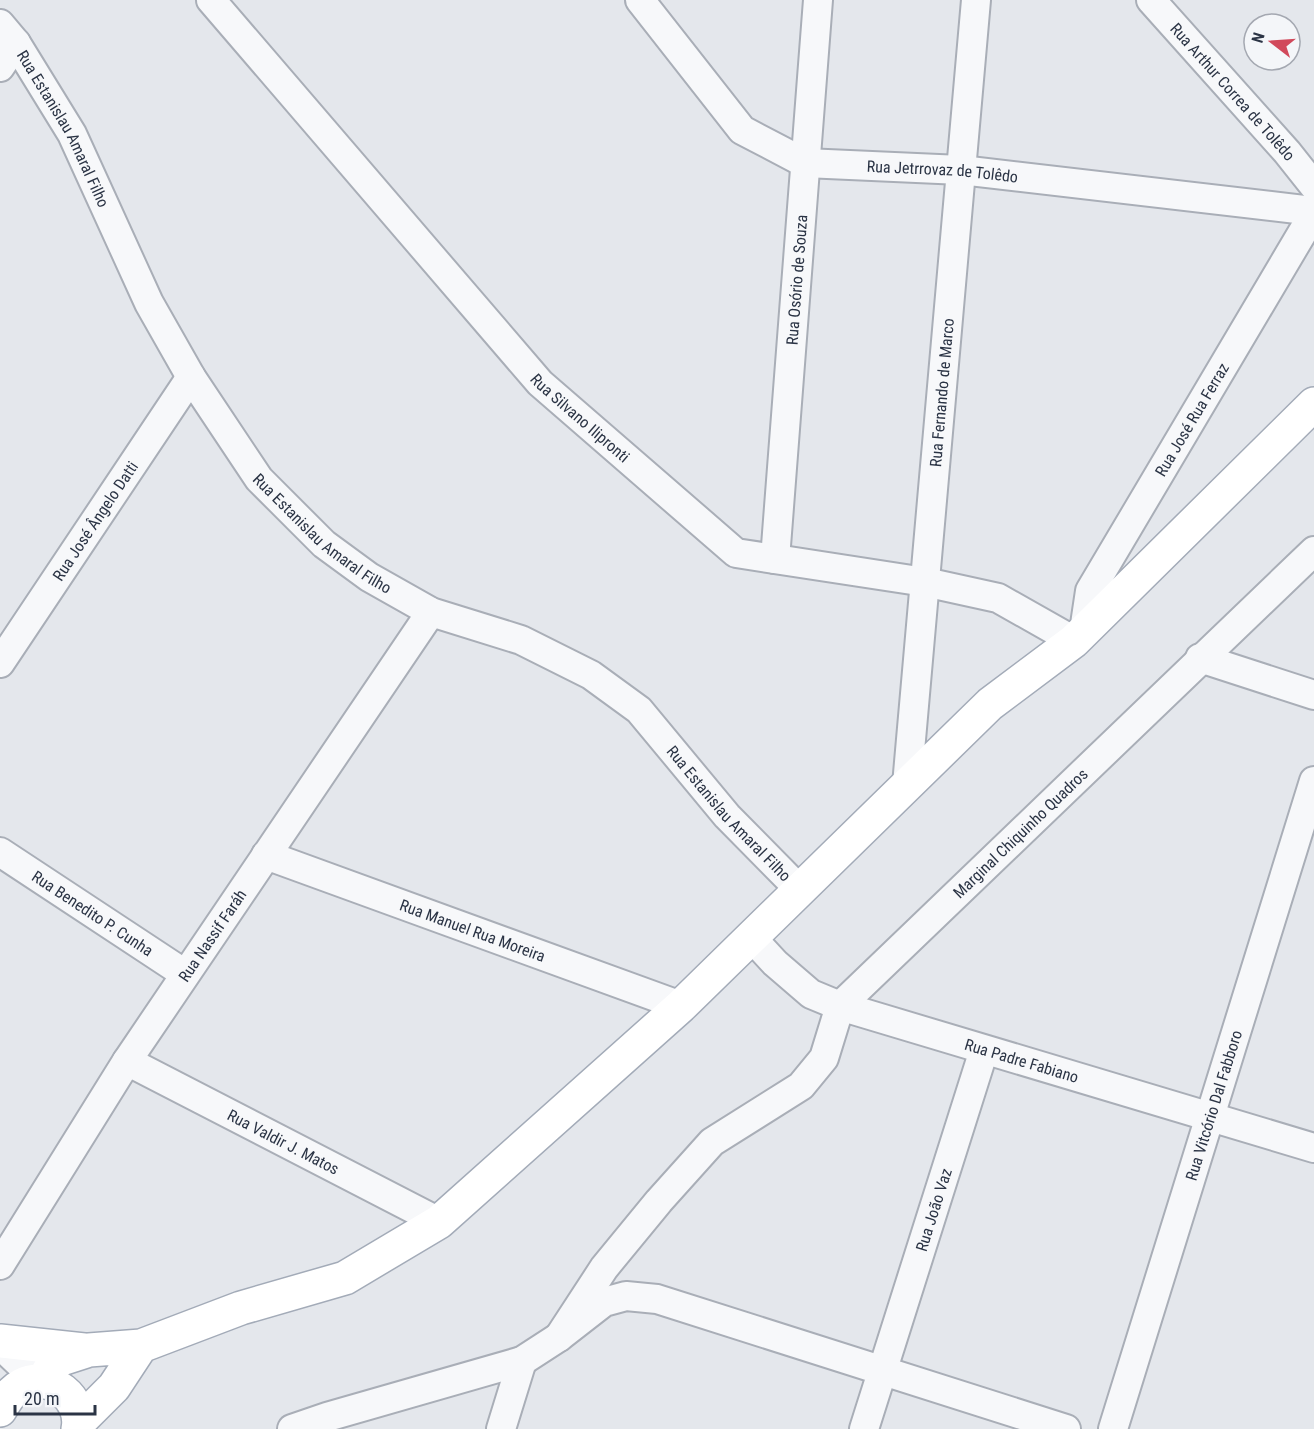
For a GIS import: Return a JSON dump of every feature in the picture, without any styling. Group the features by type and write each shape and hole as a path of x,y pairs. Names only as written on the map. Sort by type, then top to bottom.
{"main road":[{"path":"0,1343 89,1350 141,1346 241,1308 345,1278 440,1222 681,1006 990,704 1079,636 1314,404"},
{"path":"79,1425 114,1387 141,1346"},
{"path":"0,1410 8,1396 23,1384 26,1376 55,1361 89,1350"},
{"path":"26,1376 55,1385 66,1392 74,1402 79,1425"}],"street":[{"name":"Rua Silvano Ilipronti","path":"211,0 540,383 736,553 925,582 998,598 1079,636"},
{"name":"Rua Jetrrovaz de Tolêdo","path":"640,0 742,130 805,163 961,170 1314,212"},
{"name":"Rua Osório de Souza","path":"774,559 818,0"},
{"name":"Rua Fernando de Marco","path":"907,785 976,0"},
{"name":"Rua Arthur Correa de Tolêdo","path":"1151,0 1287,152 1314,186"},
{"path":"0,67 8,34"},
{"name":"Rua Estanislau Amaral Filho","path":"8,34 72,134 149,303 191,377 258,479 324,544 369,577 431,612 521,640 591,675 639,710 727,816 800,890"},
{"name":"Rua José Rua Ferraz","path":"1079,636 1090,591 1314,212"},
{"name":"Rua José Ângelo Datti","path":"0,663 191,377"},
{"name":"Marginal Chiquinho Quadros","path":"840,1006 1314,551"},
{"name":"Rua Nassif Faráh","path":"0,1265 127,1061 431,612"},
{"path":"1200,658 1314,695"},
{"name":"Rua Vitcório Dal Fabboro","path":"1113,1429 1314,781"},
{"name":"Rua Benedito P. Cunha","path":"0,852 185,974"},
{"name":"Rua Manuel Rua Moreira","path":"266,855 681,1006"},
{"name":"Rua Padre Fabiano","path":"751,937 775,963 811,994 840,1006 1314,1148"},
{"path":"559,1337 604,1268 659,1201 712,1142 801,1086 824,1058 840,1006"},
{"name":"Rua João Vaz","path":"864,1429 984,1050"},
{"name":"Rua Valdir J. Matos","path":"127,1061 440,1222"},
{"path":"292,1429 522,1360 559,1337 604,1302 626,1296 657,1299 1066,1429"},
{"path":"0,1343 26,1376"},
{"path":"508,1423 522,1360"}]}
